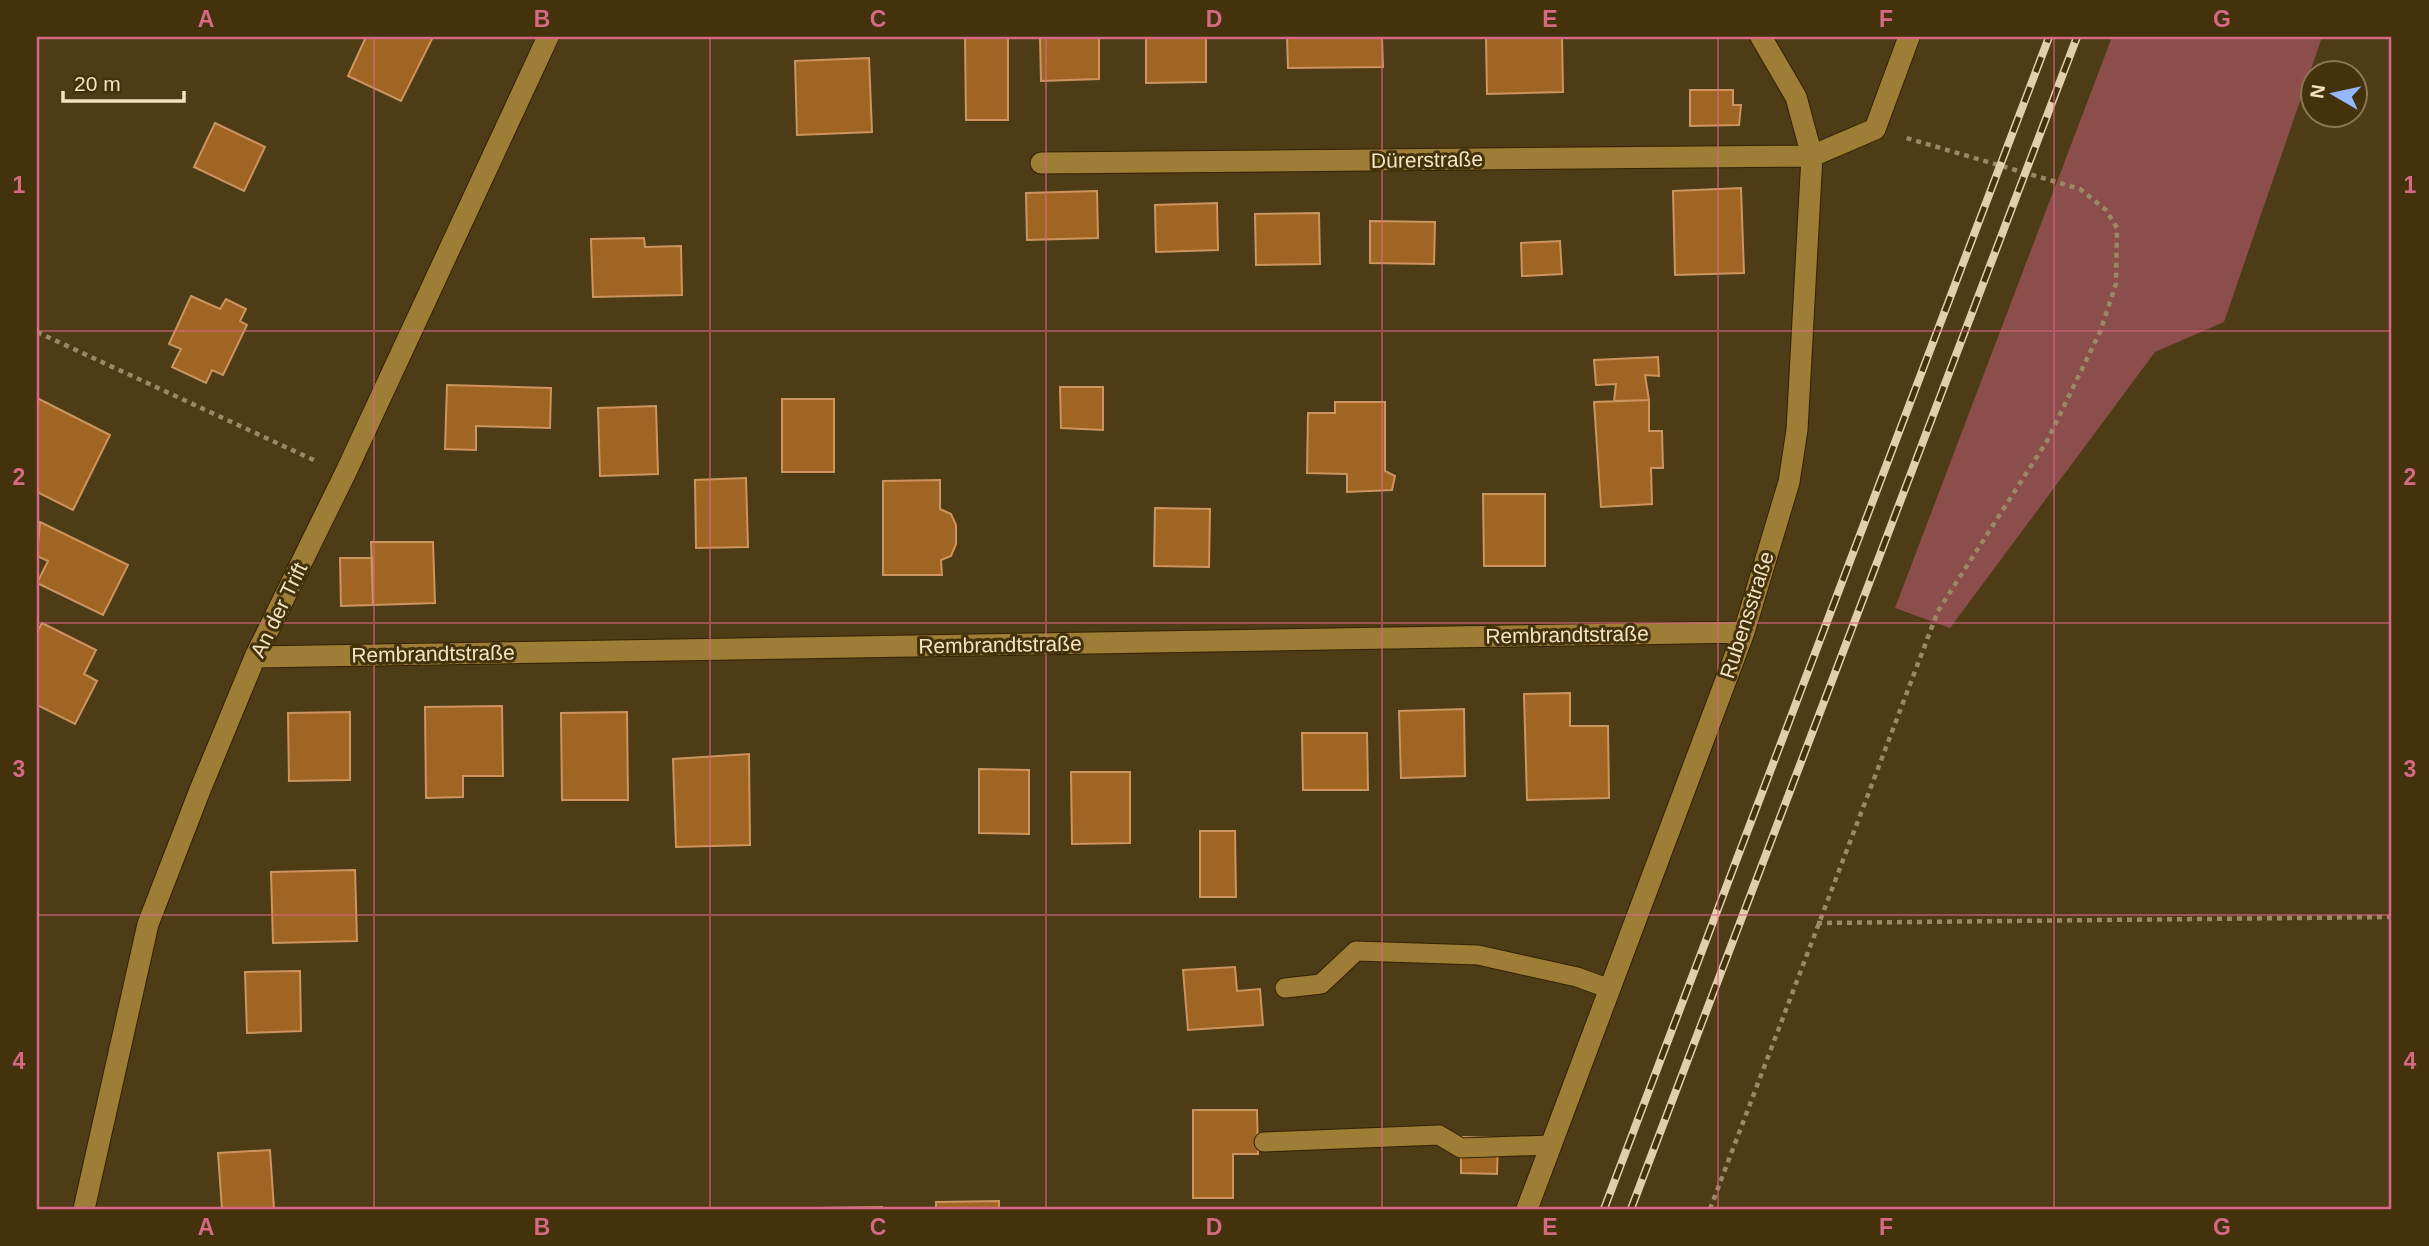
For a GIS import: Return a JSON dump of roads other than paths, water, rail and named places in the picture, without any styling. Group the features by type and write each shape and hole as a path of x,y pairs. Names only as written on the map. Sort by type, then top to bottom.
{"street":[{"name":"An der Trift","path":"84,1209 148,924 255,657 345,474 548,37"},
{"name":"Rubensstraße","path":"1527,1209 1744,632 1789,482 1797,430 1812,156 1796,97 1761,37"},
{"path":"1812,156 1875,129 1909,37"},
{"name":"Dürerstraße","path":"1041,163 1812,156"},
{"name":"Rembrandtstraße","path":"255,657 1744,632"}],"lane":[{"path":"1285,988 1321,984 1356,951 1478,955 1577,977 1610,989"},
{"path":"1264,1142 1439,1135 1461,1148 1551,1145"}],"railway":[{"path":"1604,1209 2049,37"},
{"path":"1631,1209 2077,37"}]}
